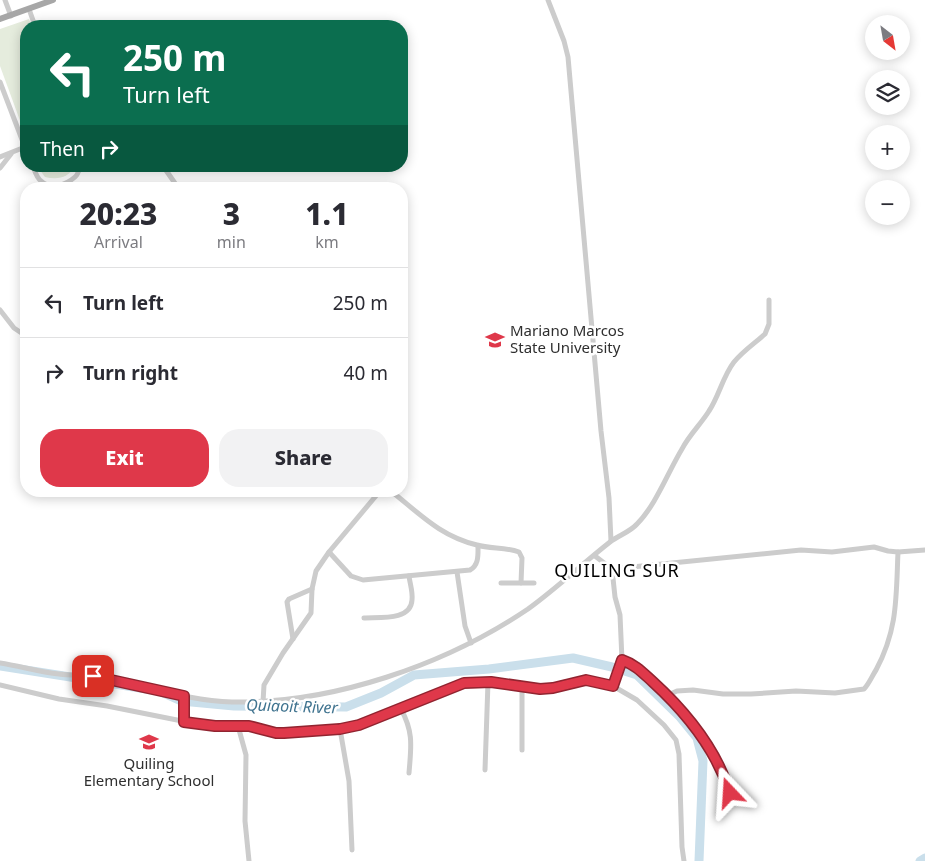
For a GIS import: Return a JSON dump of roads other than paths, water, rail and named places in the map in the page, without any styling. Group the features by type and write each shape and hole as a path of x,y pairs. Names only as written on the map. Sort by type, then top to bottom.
{"main road":[{"path":"0,19 53,0"}],"street":[{"path":"5,0 11,16"},
{"path":"548,0 564,41 568,57 609,498 611,541"},
{"path":"28,9 33,20"},
{"path":"0,82 20,133"},
{"path":"0,157 20,150"},
{"path":"0,168 11,154"},
{"path":"66,182 77,176 78,172"},
{"path":"0,662 34,670 104,677 184,698 230,702 263,702 323,694 367,683 420,665 471,643 527,609 595,556 611,541 638,524 669,476 682,448 713,405 734,362 765,334 769,324 769,300"},
{"path":"0,310 14,328 20,332"},
{"path":"263,702 264,685 311,613 312,589 316,571 329,552 375,497"},
{"path":"399,497 448,536 478,546 519,552 522,558 521,583"},
{"path":"329,552 351,576 363,580 457,572 474,568 478,561 478,546"},
{"path":"595,556 612,569 801,550 832,552 874,546 898,552 925,550"},
{"path":"668,696 677,691 693,690 723,694 796,691 835,693 864,689 881,660 893,627 898,552"},
{"path":"612,569 615,597 620,615 621,662 614,684"},
{"path":"457,572 465,626 471,643"},
{"path":"364,618 406,614 410,610 412,602 409,576"},
{"path":"501,583 534,583"},
{"path":"293,639 287,602 289,599 312,589"},
{"path":"621,662 633,664 668,696 702,736 722,770 730,793"},
{"path":"0,686 59,699 184,719 215,726 238,726 268,730 276,733 340,729 359,725 464,683 488,682 540,689 553,688 586,680 614,684 637,700 664,725 676,740 680,754 684,861"},
{"path":"485,770 488,682"},
{"path":"522,687 522,750"},
{"path":"184,698 184,719"},
{"path":"401,708 408,722 412,742 409,773"},
{"path":"238,726 246,755 245,814 249,861"},
{"path":"340,729 350,781 352,850"}],"waterway":[{"name":"Quiaoit River","path":"0,666 159,691 181,701 234,706 346,707 381,693 414,675 489,669 573,658 612,667 637,675 679,716 697,738 703,761 699,861"},
{"name":"Quiaoit River","path":"920,861 925,858"}],"place":[{"name":"Mariano Marcos State University","path":"495,340"},
{"name":"Quiling Elementary School","path":"149,742"}],"district":[{"name":"QUILING SUR","path":"617,571"}]}
